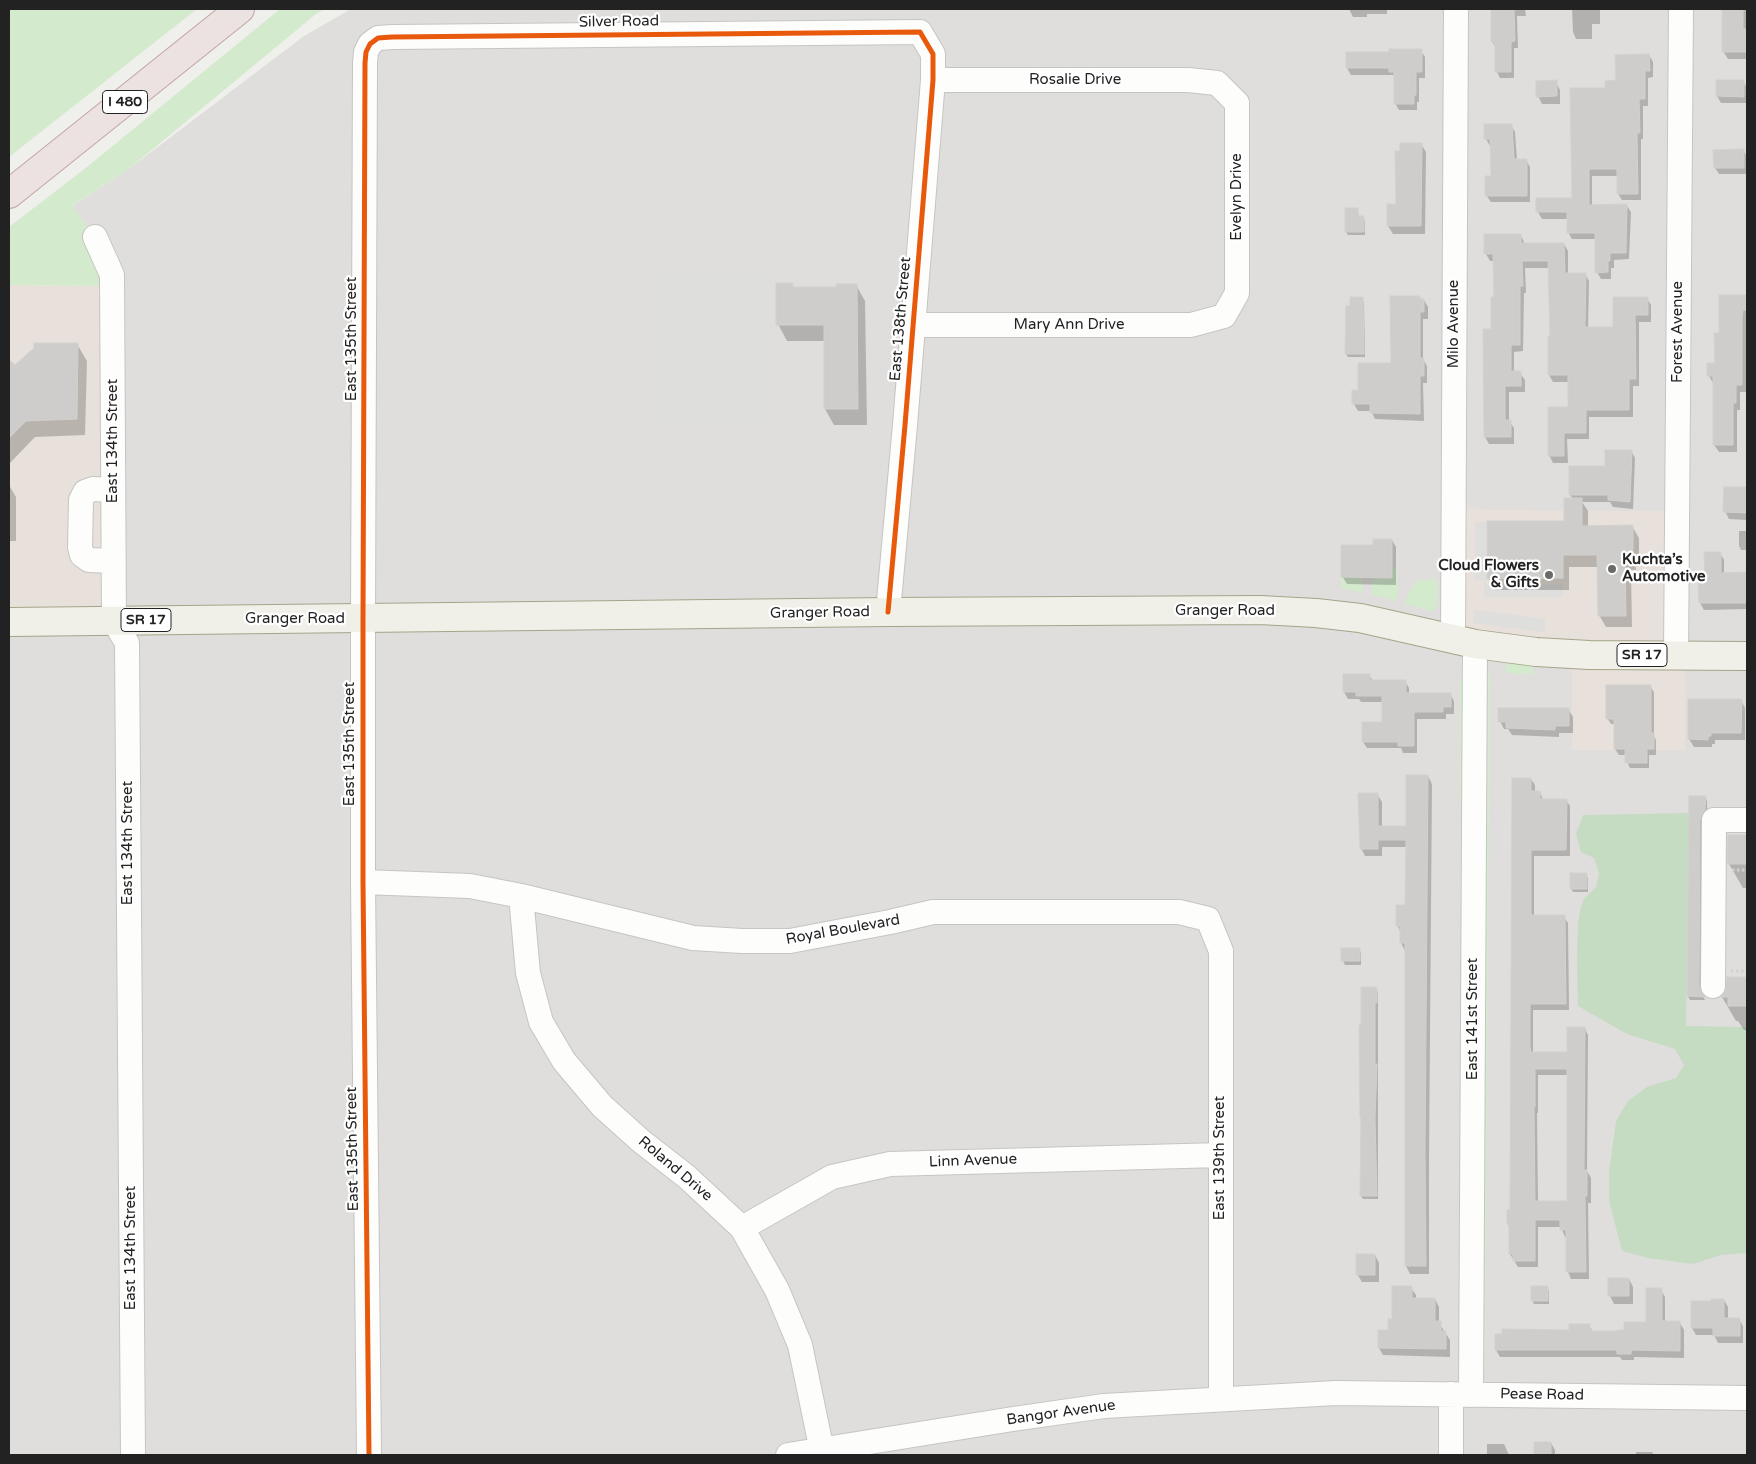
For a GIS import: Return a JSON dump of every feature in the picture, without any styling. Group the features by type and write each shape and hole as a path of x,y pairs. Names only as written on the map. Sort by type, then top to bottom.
{"highway":[{"name":"I 480","path":"9,194 240,9"}],"main road":[{"name":"Granger Road","path":"9,622 888,612 1260,610 1360,618 1464,641 1530,652 1581,655 1747,656"}],"street":[{"name":"Milo Avenue","path":"1456,9 1464,641"},
{"name":"Forest Avenue","path":"1676,656 1681,9"},
{"name":"Silver Road","path":"378,38 920,32"},
{"name":"East 138th Street","path":"888,612 932,80 933,54 920,32"},
{"name":"East 135th Street","path":"369,1455 363,882 365,63 366,52 370,44 378,38"},
{"name":"Rosalie Drive","path":"932,80 1188,80 1217,83"},
{"name":"Evelyn Drive","path":"1217,83 1237,103 1237,293 1224,316"},
{"name":"East 134th Street","path":"95,237 112,275 114,621 127,643 133,1455"},
{"name":"Mary Ann Drive","path":"913,325 1191,325 1224,316"},
{"path":"113,490 93,489 85,492 81,500 80,547 82,555 89,560 113,561"},
{"name":"East 141st Street","path":"1451,1455 1461,1394 1464,641"},
{"path":"1713,986 1714,820 1747,820"},
{"name":"Royal Boulevard","path":"363,882 470,886 521,896 693,938 742,942 790,941 932,912 1178,912 1208,919"},
{"name":"Roland Drive","path":"521,896 528,974 541,1022 564,1061 602,1106 641,1141 687,1177 742,1228 777,1290 800,1345 822,1451"},
{"name":"East 139th Street","path":"1208,919 1221,951 1221,1399"},
{"name":"Linn Avenue","path":"742,1228 832,1177 890,1164 1220,1155"},
{"name":"Pease Road","path":"1336,1393 1747,1398"},
{"name":"Bangor Avenue","path":"788,1455 1104,1406 1336,1393"}],"shaded area":[{"path":"351,9 1747,9 1747,1455 9,1455 9,622 112,275 95,237 71,207 130,168 304,36"},
{"path":"661,270 762,270 762,427 661,427"},
{"path":"11,285 112,286 114,621 9,622 9,287"},
{"path":"1468,507 1485,510 1677,511 1685,678 1685,750 1572,750 1572,655 1453,639 1453,510 1467,510"},
{"path":"1486,521 1486,585 1563,585 1563,597 1484,597 1484,580 1475,580 1475,523"},
{"path":"1475,610 1545,619 1545,632 1473,623"},
{"path":"1723,878 1737,878 1737,961 1722,961"}],"green space":[{"path":"9,9 197,9 9,157"},
{"path":"280,9 325,9 316,14 130,168 72,206 95,237 112,286 11,285 9,287 9,227 87,167"},
{"path":"1392,568 1397,568 1398,589 1396,601 1371,594 1373,578 1392,578"},
{"path":"1341,577 1362,577 1362,593 1341,587"},
{"path":"1425,579 1437,580 1438,582 1437,607 1433,611 1405,604 1407,596 1416,582"},
{"path":"1508,662 1532,665 1534,674 1505,672"},
{"path":"1486,673 1490,673 1485,1371 1483,1374 1482,1370"},
{"path":"1460,678 1466,679 1465,802 1460,804"},
{"path":"1689,813 1686,1026 1747,1027 1747,1253 1721,1255 1693,1264 1648,1258 1622,1251 1609,1201 1609,1172 1616,1121 1628,1101 1647,1087 1676,1078 1684,1065 1675,1049 1627,1034 1578,1006 1577,957 1580,910 1584,899 1596,887 1599,874 1594,858 1581,852 1576,834 1583,815"}],"building":[{"path":"1491,9 1514,9 1515,41 1511,42 1511,72 1495,72 1495,42 1491,42"},
{"path":"1722,9 1743,9 1743,29 1747,29 1746,52 1722,52"},
{"path":"1389,49 1422,49 1422,72 1416,72 1414,104 1394,104 1394,72 1389,72 1389,68 1346,68 1346,52 1389,52"},
{"path":"1649,54 1650,71 1645,71 1645,99 1639,99 1640,133 1637,133 1638,194 1617,194 1617,169 1589,169 1589,205 1627,204 1626,253 1610,253 1608,272 1595,273 1595,233 1567,233 1567,212 1536,212 1536,198 1572,198 1570,88 1605,88 1605,81 1616,80 1615,55"},
{"path":"1557,80 1557,96 1536,97 1536,81"},
{"path":"1716,80 1744,80 1744,97 1716,96"},
{"path":"1484,124 1512,124 1514,159 1527,159 1527,196 1485,196 1485,176 1491,176 1490,139 1484,139"},
{"path":"1400,143 1422,143 1421,226 1387,226 1387,204 1396,204 1395,151 1400,151"},
{"path":"1744,149 1744,168 1714,168 1713,150"},
{"path":"1345,208 1358,208 1358,216 1364,216 1364,232 1345,232"},
{"path":"1484,234 1521,234 1521,243 1564,243 1565,273 1586,273 1585,327 1613,327 1613,297 1648,297 1648,315 1635,315 1636,379 1629,379 1629,410 1586,410 1586,433 1564,433 1564,456 1548,456 1548,407 1568,407 1568,375 1548,375 1548,336 1550,336 1548,261 1522,261 1523,286 1520,286 1520,345 1511,345 1511,371 1521,371 1521,386 1505,386 1505,420 1511,420 1511,437 1484,437 1483,329 1491,329 1491,297 1494,297 1493,254 1484,254"},
{"path":"776,283 793,283 793,287 836,287 836,284 857,284 858,409 824,409 824,325 776,325"},
{"path":"1719,295 1747,295 1747,310 1743,310 1742,316 1742,385 1736,385 1736,403 1733,403 1733,445 1713,445 1713,376 1707,376 1707,363 1715,363 1714,333 1719,333"},
{"path":"1390,296 1420,296 1420,299 1424,299 1424,312 1420,312 1420,358 1424,358 1424,376 1420,376 1420,414 1370,413 1370,404 1352,404 1352,390 1358,390 1358,363 1391,363"},
{"path":"1350,297 1363,297 1364,354 1345,354 1346,306 1350,306"},
{"path":"34,343 78,343 77,419 26,421 9,438 9,360 15,365 34,348"},
{"path":"1605,450 1632,450 1630,502 1608,500 1608,495 1569,495 1569,466 1605,466"},
{"path":"1724,487 1747,487 1747,513 1723,512"},
{"path":"1564,498 1582,498 1582,526 1633,525 1633,555 1630,555 1630,558 1625,558 1626,616 1598,616 1597,555 1563,555 1563,578 1487,579 1487,521 1564,521"},
{"path":"1373,539 1392,539 1392,578 1341,577 1341,545 1373,545"},
{"path":"1704,552 1721,552 1721,573 1747,572 1747,603 1699,603 1698,579 1705,579"},
{"path":"1343,674 1370,674 1370,680 1406,680 1406,693 1451,693 1451,707 1443,707 1443,712 1414,712 1414,746 1398,746 1398,742 1362,742 1362,722 1382,722 1382,696 1356,696 1356,692 1343,692"},
{"path":"1606,685 1651,685 1651,733 1654,733 1654,749 1647,749 1647,763 1625,763 1625,749 1614,749 1614,719 1606,719"},
{"path":"1688,699 1742,699 1741,733 1711,733 1711,736 1708,736 1708,740 1688,739"},
{"path":"1498,708 1569,708 1569,726 1555,726 1555,730 1506,728 1506,722 1498,722"},
{"path":"1406,775 1428,775 1426,1266 1405,1266 1405,943 1400,943 1400,926 1396,926 1396,905 1405,905 1406,840 1378,840 1378,849 1360,849 1358,793 1378,793 1378,826 1406,826"},
{"path":"1512,778 1531,778 1531,791 1540,791 1540,799 1567,799 1566,850 1531,850 1531,915 1565,915 1566,1004 1530,1004 1530,1046 1531,1052 1567,1052 1567,1027 1585,1027 1584,1170 1587,1170 1587,1196 1585,1196 1586,1272 1566,1272 1566,1230 1560,1230 1560,1220 1535,1220 1535,1261 1513,1261 1513,1254 1509,1254 1509,1224 1507,1224 1507,1210 1510,1210","holes":["1535,1069 1567,1069 1567,1201 1535,1201"]},
{"path":"1689,796 1706,796 1705,810 1700,820 1699,986 1705,997 1687,996"},
{"path":"1728,835 1747,835 1747,864 1727,864"},
{"path":"1570,873 1587,873 1587,889 1570,889"},
{"path":"1341,948 1360,948 1360,961 1341,961"},
{"path":"1727,977 1747,977 1747,1006 1728,1006 1728,997 1721,997 1725,992"},
{"path":"1361,987 1377,987 1377,1003 1375,1003 1375,1064 1377,1064 1375,1118 1377,1196 1360,1196 1359,1025 1361,1025"},
{"path":"1356,1254 1375,1254 1375,1275 1356,1275"},
{"path":"1608,1278 1629,1278 1629,1296 1608,1296"},
{"path":"1392,1286 1412,1286 1412,1298 1435,1298 1435,1321 1441,1321 1441,1331 1446,1331 1446,1349 1378,1348 1378,1330 1388,1330 1388,1319 1392,1319"},
{"path":"1531,1286 1548,1286 1548,1301 1531,1301"},
{"path":"1646,1288 1662,1288 1662,1321 1680,1321 1680,1351 1631,1350 1631,1354 1617,1354 1617,1350 1495,1350 1495,1334 1502,1334 1502,1329 1569,1330 1569,1324 1590,1324 1590,1331 1617,1331 1624,1330 1624,1322 1646,1322"},
{"path":"1711,1299 1724,1299 1724,1318 1740,1318 1740,1336 1713,1336 1713,1328 1691,1328 1691,1301 1711,1301"},
{"path":"1534,1442 1551,1442 1551,1455 1534,1455"}],"cycle path":[{"path":"369,1455 363,882 363,619 365,63 366,52 370,44 378,38 392,37 920,32 933,54 933,80 888,612"}],"place":[{"name":"Kuchta’s Automotive","path":"1612,569"},
{"name":"Cloud Flowers & Gifts","path":"1549,575"}]}
